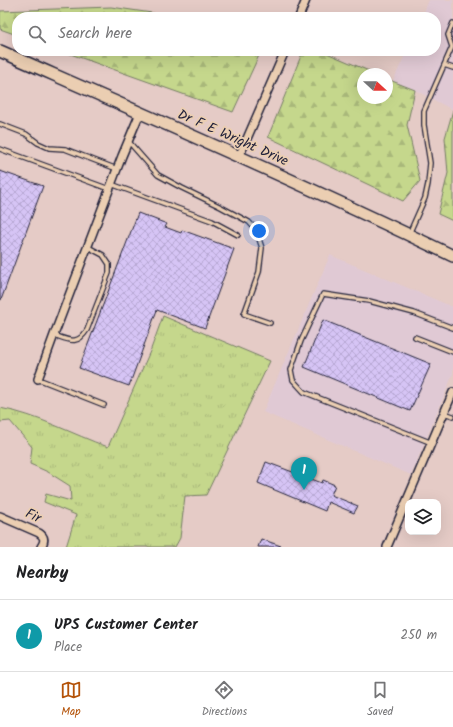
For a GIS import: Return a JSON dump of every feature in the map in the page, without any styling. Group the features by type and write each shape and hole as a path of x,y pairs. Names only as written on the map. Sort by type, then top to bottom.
{"highway":[{"name":"Dr F E Wright Drive","path":"0,51 239,157 453,256"}],"street":[{"path":"301,12 306,0"},
{"path":"239,157 283,56"},
{"path":"38,379 110,186 140,113"},
{"path":"387,547 453,392"},
{"name":"Fir","path":"0,516 43,535 44,541 41,547"}],"lane":[{"path":"408,234 425,198 428,184 430,163 424,125 424,111 452,47 448,35 453,23"},
{"path":"444,65 453,68"},
{"path":"0,124 26,134 38,143 49,148 65,149 117,169"},
{"path":"128,142 158,175 249,222 256,230 262,248 259,272 244,314 270,323"},
{"path":"0,149 212,221 238,235"},
{"path":"54,335 70,340 78,340 83,337 109,273 109,264 103,255 87,247"},
{"path":"432,443 304,392 293,380 291,370 301,340 323,294 369,301 414,313 453,328"},
{"path":"415,337 453,352"},
{"path":"38,379 104,405"},
{"path":"444,413 453,416"}],"shaded area":[{"path":"429,0 453,0 453,110 415,90 393,81 405,56 441,56 441,12 424,12"},
{"path":"330,255 453,307 453,374 411,475 263,412"}],"green space":[{"path":"111,7 145,12 12,12 12,33 0,29 0,11"},
{"path":"76,56 259,56 233,112"},
{"path":"301,56 334,56 362,68 357,68 357,104 393,104 393,81 415,90 407,125 420,181 403,201 268,137"},
{"path":"453,110 453,221 438,214 448,173 445,138"},
{"path":"163,316 270,361 206,495 185,496 180,538 175,547 66,547 76,515 44,502 46,494 71,501 70,486 48,472 30,464 32,447 10,421 0,422 0,408 28,415 108,447 151,349"}],"building":[{"path":"0,171 43,186 1,300 0,300"},
{"path":"138,213 167,224 165,227 181,233 182,230 234,249 205,328 157,310 129,386 79,368"},
{"path":"323,320 431,364 410,411 304,367"},
{"path":"266,462 322,483 323,480 335,485 331,495 358,506 354,513 328,502 325,511 258,483"},
{"path":"261,539 281,546 281,547 258,547"}],"place":[{"name":"UPS Customer Center","path":"304,490"}]}
